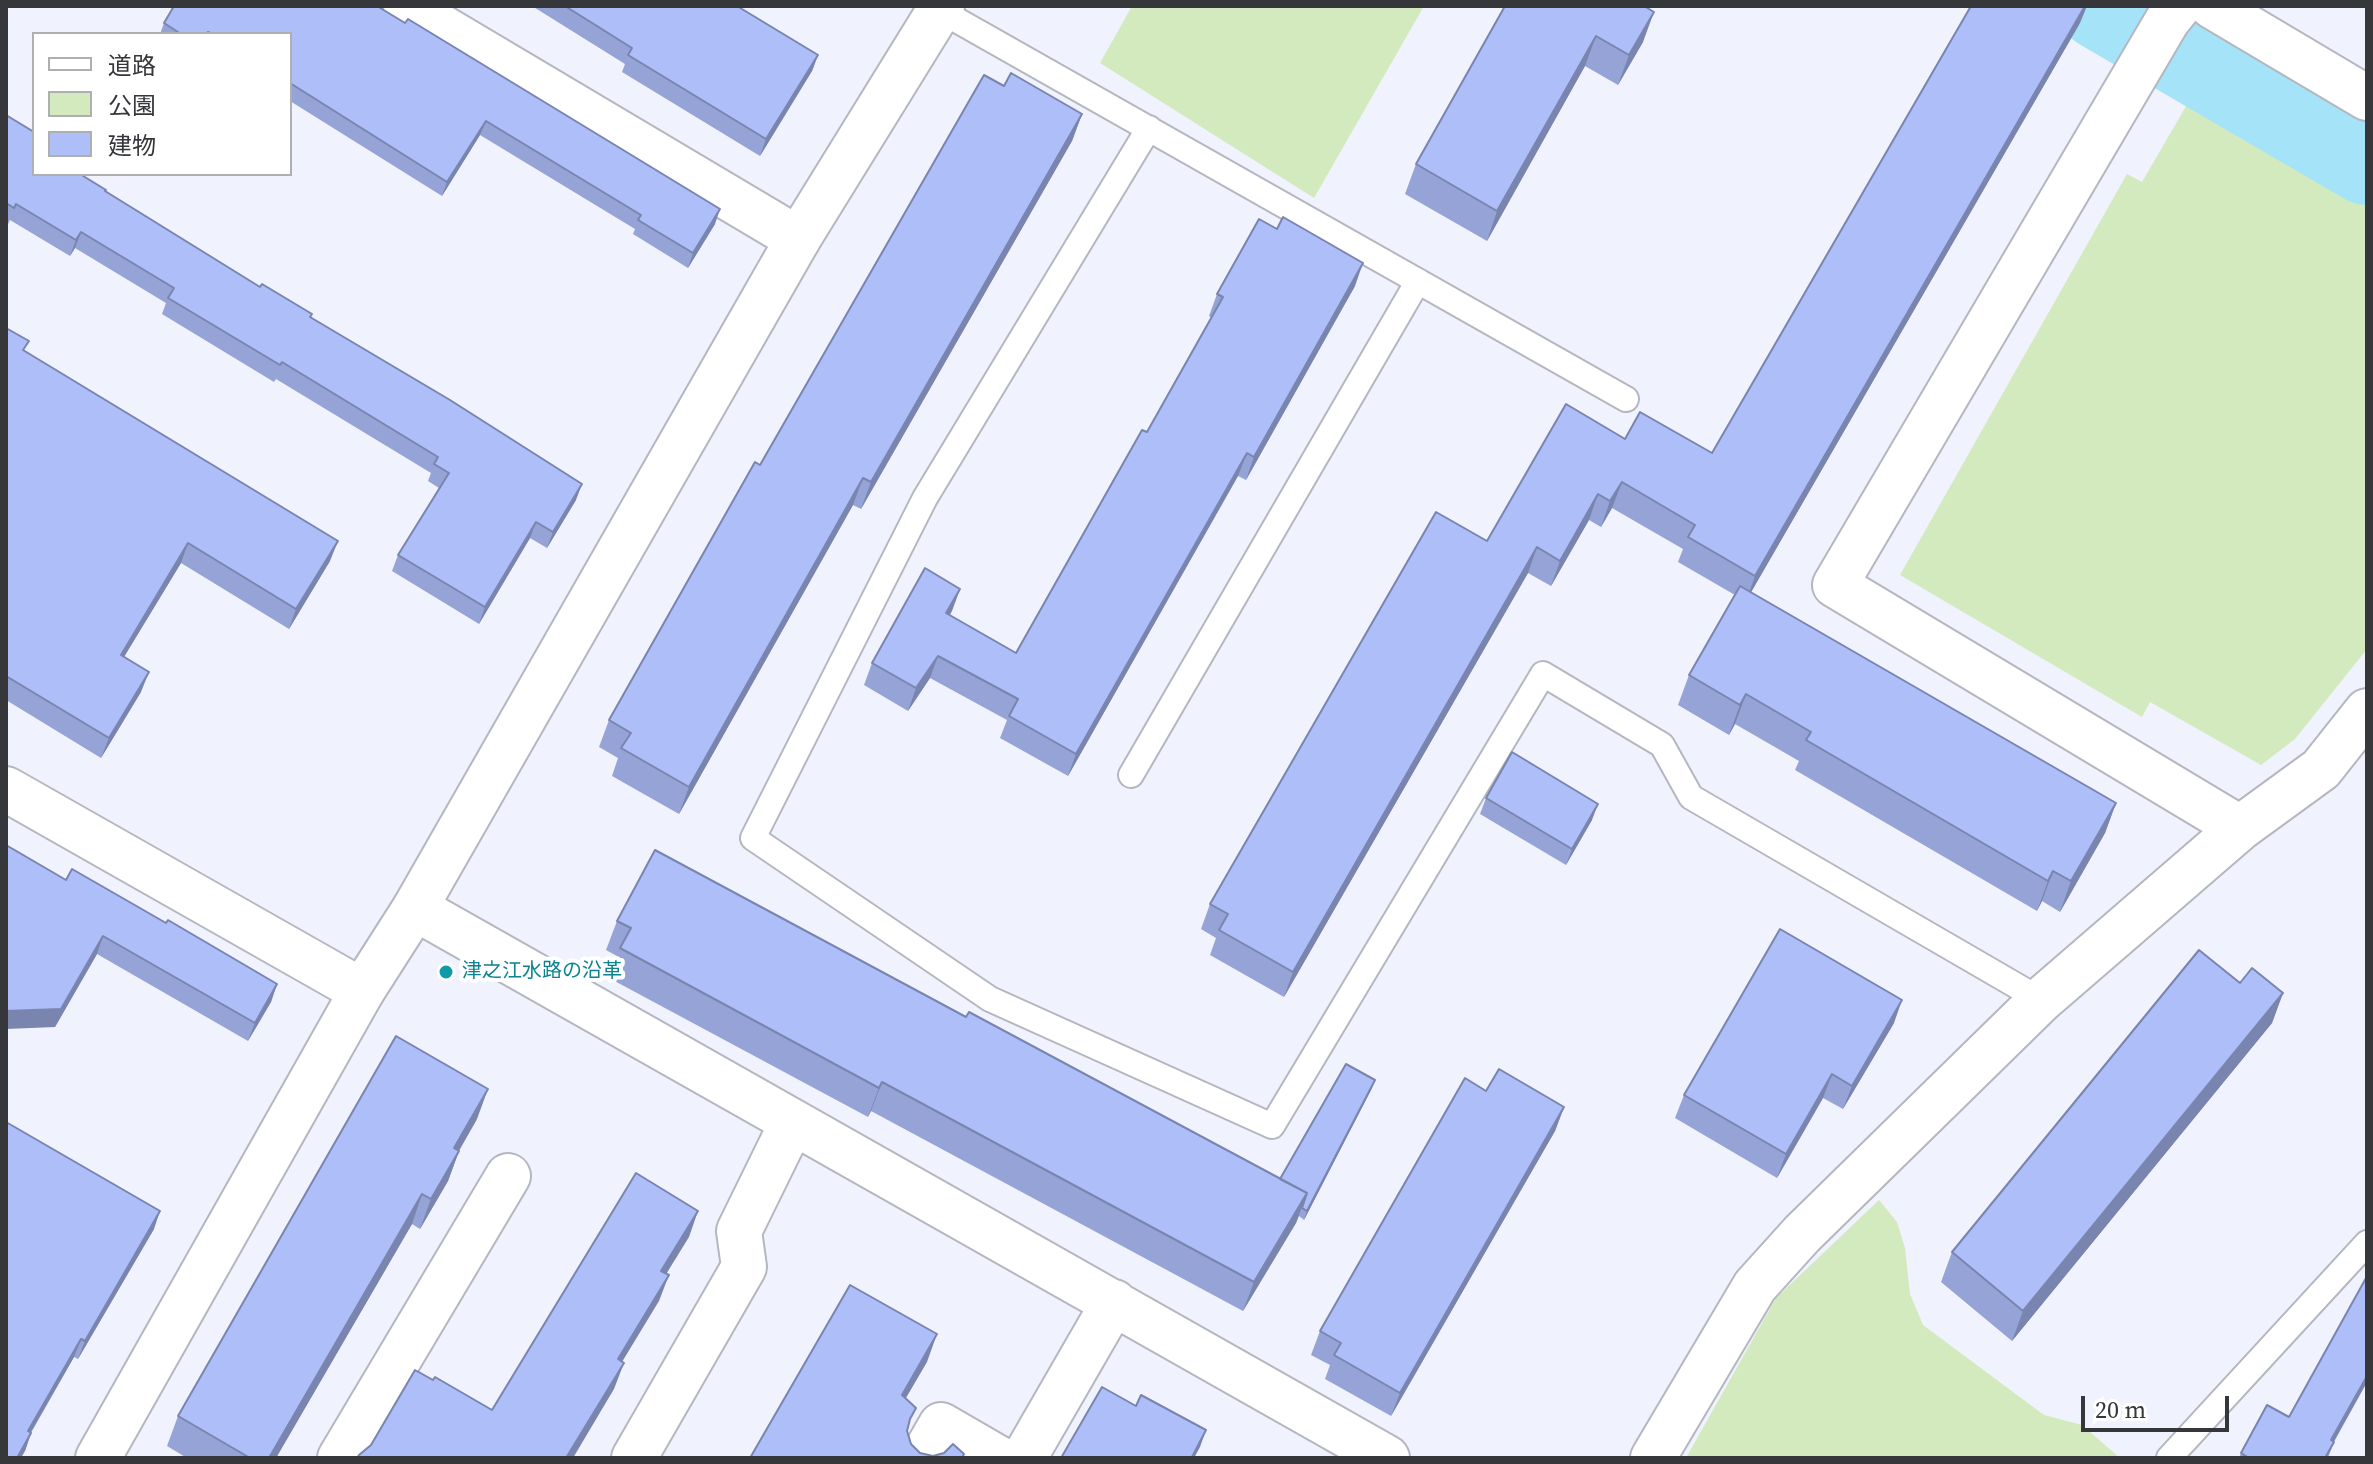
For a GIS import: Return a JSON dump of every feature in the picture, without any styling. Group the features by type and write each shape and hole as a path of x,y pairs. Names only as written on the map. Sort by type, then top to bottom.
{"street":[{"path":"406,6 798,239"},
{"path":"2212,6 2367,98"},
{"path":"98,1458 362,991 415,908 798,239 940,8"},
{"path":"2173,14 1835,585 2240,828"},
{"path":"1653,1458 1755,1286 1802,1234 2041,1000 2240,828 2321,769 2367,711"},
{"path":"6,789 362,991"},
{"path":"415,908 1387,1458"},
{"path":"634,1458 744,1267 739,1231 792,1123"},
{"path":"340,1458 508,1176"},
{"path":"1024,1458 1114,1302"},
{"path":"922,1458 941,1425 998,1458"}],"lane":[{"path":"940,8 1626,399"},
{"path":"1149,128 925,498 753,838 990,999 1272,1126 1543,674 1662,745 1691,797 2041,1000"},
{"path":"1131,775 1418,281"},
{"path":"2169,1458 2367,1243"}],"green space":[{"path":"1132,6 1424,6 1314,198 1100,63"},
{"path":"2203,77 2367,172 2367,649 2295,739 2261,765 2150,702 2142,717 1900,575 2127,174 2142,182"},
{"path":"1879,1200 1897,1222 1905,1248 1910,1294 1923,1325 2044,1415 2082,1425 2120,1458 1686,1458 1776,1298"}],"building":[{"path":"174,6 377,6 405,23 408,19 720,209 693,253 638,220 641,215 486,121 447,182 292,84 292,32 178,32 164,23"},
{"path":"565,6 737,6 818,55 766,139 628,55 632,48"},
{"path":"1505,6 1644,6 1654,12 1629,55 1596,36 1497,211 1416,164"},
{"path":"1971,6 2085,6 1755,576 1688,537 1695,525 1622,482 1610,501 1598,494 1560,561 1537,547 1293,972 1219,930 1228,914 1210,904 1436,512 1487,541 1566,404 1625,439 1640,412 1712,453"},
{"path":"1011,73 1082,114 871,482 863,478 689,787 621,748 631,733 609,720 755,462 760,465 984,75 1004,86"},
{"path":"6,115 32,131 32,176 83,176 260,287 262,284 312,314 310,317 450,400 582,484 553,532 536,522 485,607 398,555 449,473 434,464 438,457 282,362 280,365 168,298 174,288 81,232 76,240 16,204 14,208 6,203"},
{"path":"1283,217 1363,263 1254,457 1247,453 1076,754 1009,716 1018,699 938,656 916,688 872,663 925,568 960,589 946,613 1016,653 1142,430 1147,432 1223,297 1217,294 1259,219 1277,229"},
{"path":"6,328 29,341 23,350 338,541 296,609 188,543 121,655 149,672 109,738 6,676"},
{"path":"1740,586 2116,803 2071,881 2053,871 2048,881 1806,740 1811,732 1746,694 1740,705 1689,675"},
{"path":"1512,752 1598,804 1572,849 1486,798"},
{"path":"6,845 66,880 72,869 166,923 168,920 277,984 255,1023 103,936 61,1009 6,1011"},
{"path":"655,850 966,1017 969,1012 1307,1193 1254,1282 882,1082 879,1088 620,948 631,928 617,921"},
{"path":"1780,929 1902,1000 1852,1086 1832,1074 1786,1154 1684,1095"},
{"path":"2199,950 2240,983 2252,968 2283,993 2023,1311 1952,1252"},
{"path":"396,1036 488,1089 454,1148 459,1151 431,1199 422,1194 269,1458 250,1458 178,1416"},
{"path":"1346,1064 1375,1080 1307,1211 1302,1208 1307,1193 1280,1179"},
{"path":"1499,1069 1564,1107 1400,1393 1334,1355 1341,1343 1320,1331 1465,1078 1486,1091"},
{"path":"6,1122 160,1211 85,1341 81,1339 28,1431 31,1433 17,1458 6,1458"},
{"path":"636,1173 698,1211 661,1271 669,1275 618,1359 624,1363 566,1458 357,1458 371,1445 415,1370 433,1380 435,1377 492,1410"},
{"path":"2366,1278 2367,1376 2331,1440 2334,1442 2325,1458 2249,1458 2241,1453 2267,1405 2289,1417"},
{"path":"850,1285 937,1334 902,1395 916,1408 907,1431 911,1444 920,1453 933,1456 944,1453 953,1444 964,1454 962,1458 750,1458"},
{"path":"1102,1387 1136,1406 1141,1395 1206,1430 1193,1458 1061,1458"}],"waterway":[{"path":"2103,6 2367,160"}],"place":[{"name":"津之江水路の沿革","path":"446,972"}]}
